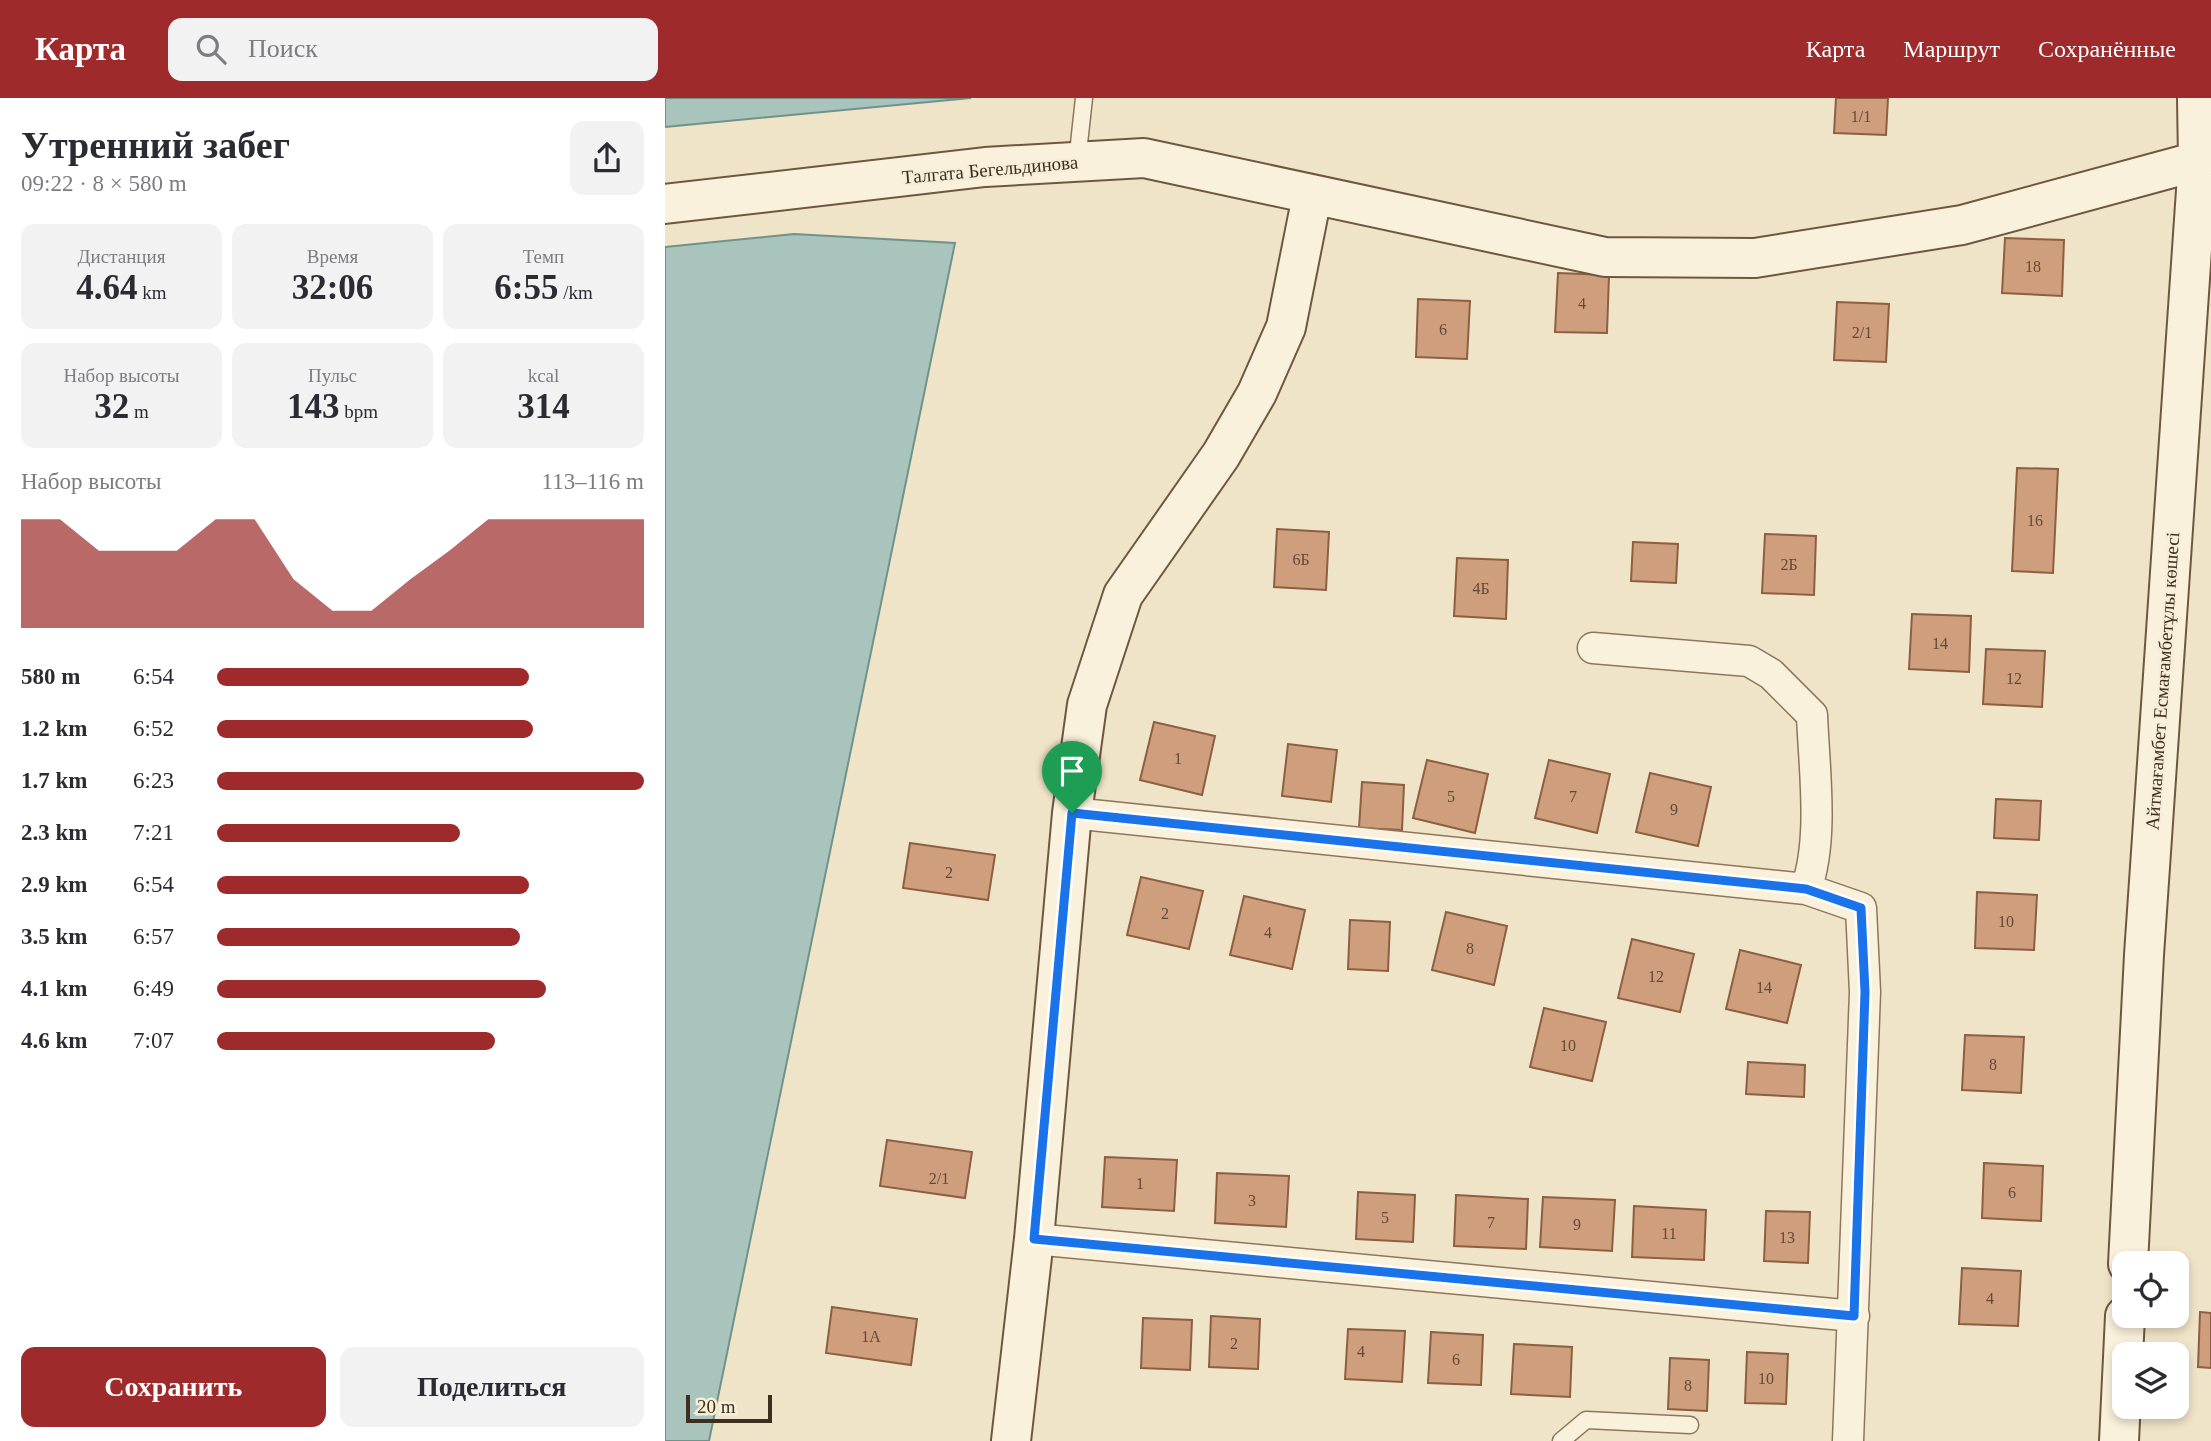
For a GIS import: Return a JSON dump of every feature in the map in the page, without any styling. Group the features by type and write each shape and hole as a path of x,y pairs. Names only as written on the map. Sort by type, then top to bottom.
{"street":[{"name":"Айтмағамбет Есмағамбетұлы көшесі","path":"2129,1251 2144,941 2198,160 2197,98"},
{"name":"Талгата Бегельдинова","path":"665,204 985,167 1144,158 1605,257 1755,258 1962,225 2198,160"},
{"path":"1011,1441 1034,1239 1072,813 1087,705 1123,595 1221,455 1257,393 1286,327 1312,196"},
{"path":"1593,648 1749,661 1771,674 1812,715 1816,837 1814,869 1806,889"},
{"path":"1072,813 1806,889 1861,908 1865,992 1848,1441"},
{"path":"1034,1239 1854,1316"},
{"path":"2119,1441 2124,1328"}],"lane":[{"path":"1077,162 1084,98"},
{"path":"1561,1441 1586,1420 1690,1425"}],"water":[{"path":"665,98 971,98 665,127"},
{"path":"794,234 955,243 709,1441 665,1441 665,247"}],"building":[{"path":"1836,98 1888,98 1886,135 1834,133"},
{"path":"2005,238 2064,240 2062,296 2002,293"},
{"path":"1558,273 1609,275 1607,333 1555,332"},
{"path":"1418,299 1470,301 1467,359 1416,357"},
{"path":"1837,302 1889,304 1886,362 1834,360"},
{"path":"2017,468 2058,469 2053,573 2012,571"},
{"path":"1277,529 1329,532 1326,590 1274,587"},
{"path":"1765,534 1816,536 1814,595 1762,593"},
{"path":"1633,542 1678,544 1676,583 1631,581"},
{"path":"1457,558 1508,560 1506,619 1454,616"},
{"path":"1912,614 1971,616 1969,672 1909,669"},
{"path":"1986,649 2045,651 2042,707 1983,704"},
{"path":"1154,722 1215,736 1202,795 1140,780"},
{"path":"1288,744 1337,750 1331,802 1282,796"},
{"path":"1427,760 1488,774 1475,833 1413,818"},
{"path":"1549,760 1610,774 1597,833 1535,818"},
{"path":"1650,773 1711,787 1698,846 1636,832"},
{"path":"1362,782 1404,785 1402,830 1359,828"},
{"path":"1996,799 2041,801 2039,840 1994,838"},
{"path":"910,843 995,855 988,900 903,888"},
{"path":"1141,877 1203,891 1189,949 1127,935"},
{"path":"1977,892 2037,895 2034,950 1975,948"},
{"path":"1244,896 1305,910 1292,969 1230,955"},
{"path":"1446,912 1507,926 1494,985 1432,970"},
{"path":"1350,920 1390,922 1388,971 1348,969"},
{"path":"1632,939 1694,954 1680,1012 1618,998"},
{"path":"1740,950 1801,965 1787,1023 1726,1009"},
{"path":"1544,1008 1606,1022 1592,1081 1530,1067"},
{"path":"1965,1035 2024,1037 2021,1093 1962,1090"},
{"path":"1748,1062 1805,1065 1804,1097 1746,1094"},
{"path":"887,1140 972,1152 965,1198 880,1186"},
{"path":"1105,1157 1177,1160 1174,1211 1102,1207"},
{"path":"1984,1163 2043,1166 2041,1221 1982,1218"},
{"path":"1217,1173 1289,1176 1286,1227 1215,1223"},
{"path":"1358,1192 1415,1195 1413,1242 1356,1239"},
{"path":"1456,1195 1528,1199 1526,1249 1454,1246"},
{"path":"1543,1197 1615,1200 1612,1251 1540,1247"},
{"path":"1634,1206 1706,1210 1704,1260 1632,1257"},
{"path":"1766,1211 1810,1212 1808,1263 1764,1261"},
{"path":"1962,1268 2021,1271 2018,1326 1959,1324"},
{"path":"832,1307 917,1319 911,1365 826,1353"},
{"path":"2200,1312 2211,1313 2211,1368 2198,1367"},
{"path":"1211,1316 1260,1319 1258,1369 1209,1367"},
{"path":"1143,1318 1192,1320 1190,1370 1141,1368"},
{"path":"1348,1329 1405,1331 1402,1382 1345,1379"},
{"path":"1431,1332 1483,1335 1481,1385 1428,1383"},
{"path":"1514,1344 1572,1347 1570,1397 1511,1394"},
{"path":"1747,1352 1788,1354 1786,1404 1745,1403"},
{"path":"1670,1358 1709,1360 1707,1411 1668,1409"}],"route":[{"path":"1072,813 1806,889 1861,908 1865,992 1854,1316 1034,1239 1072,813"}]}
